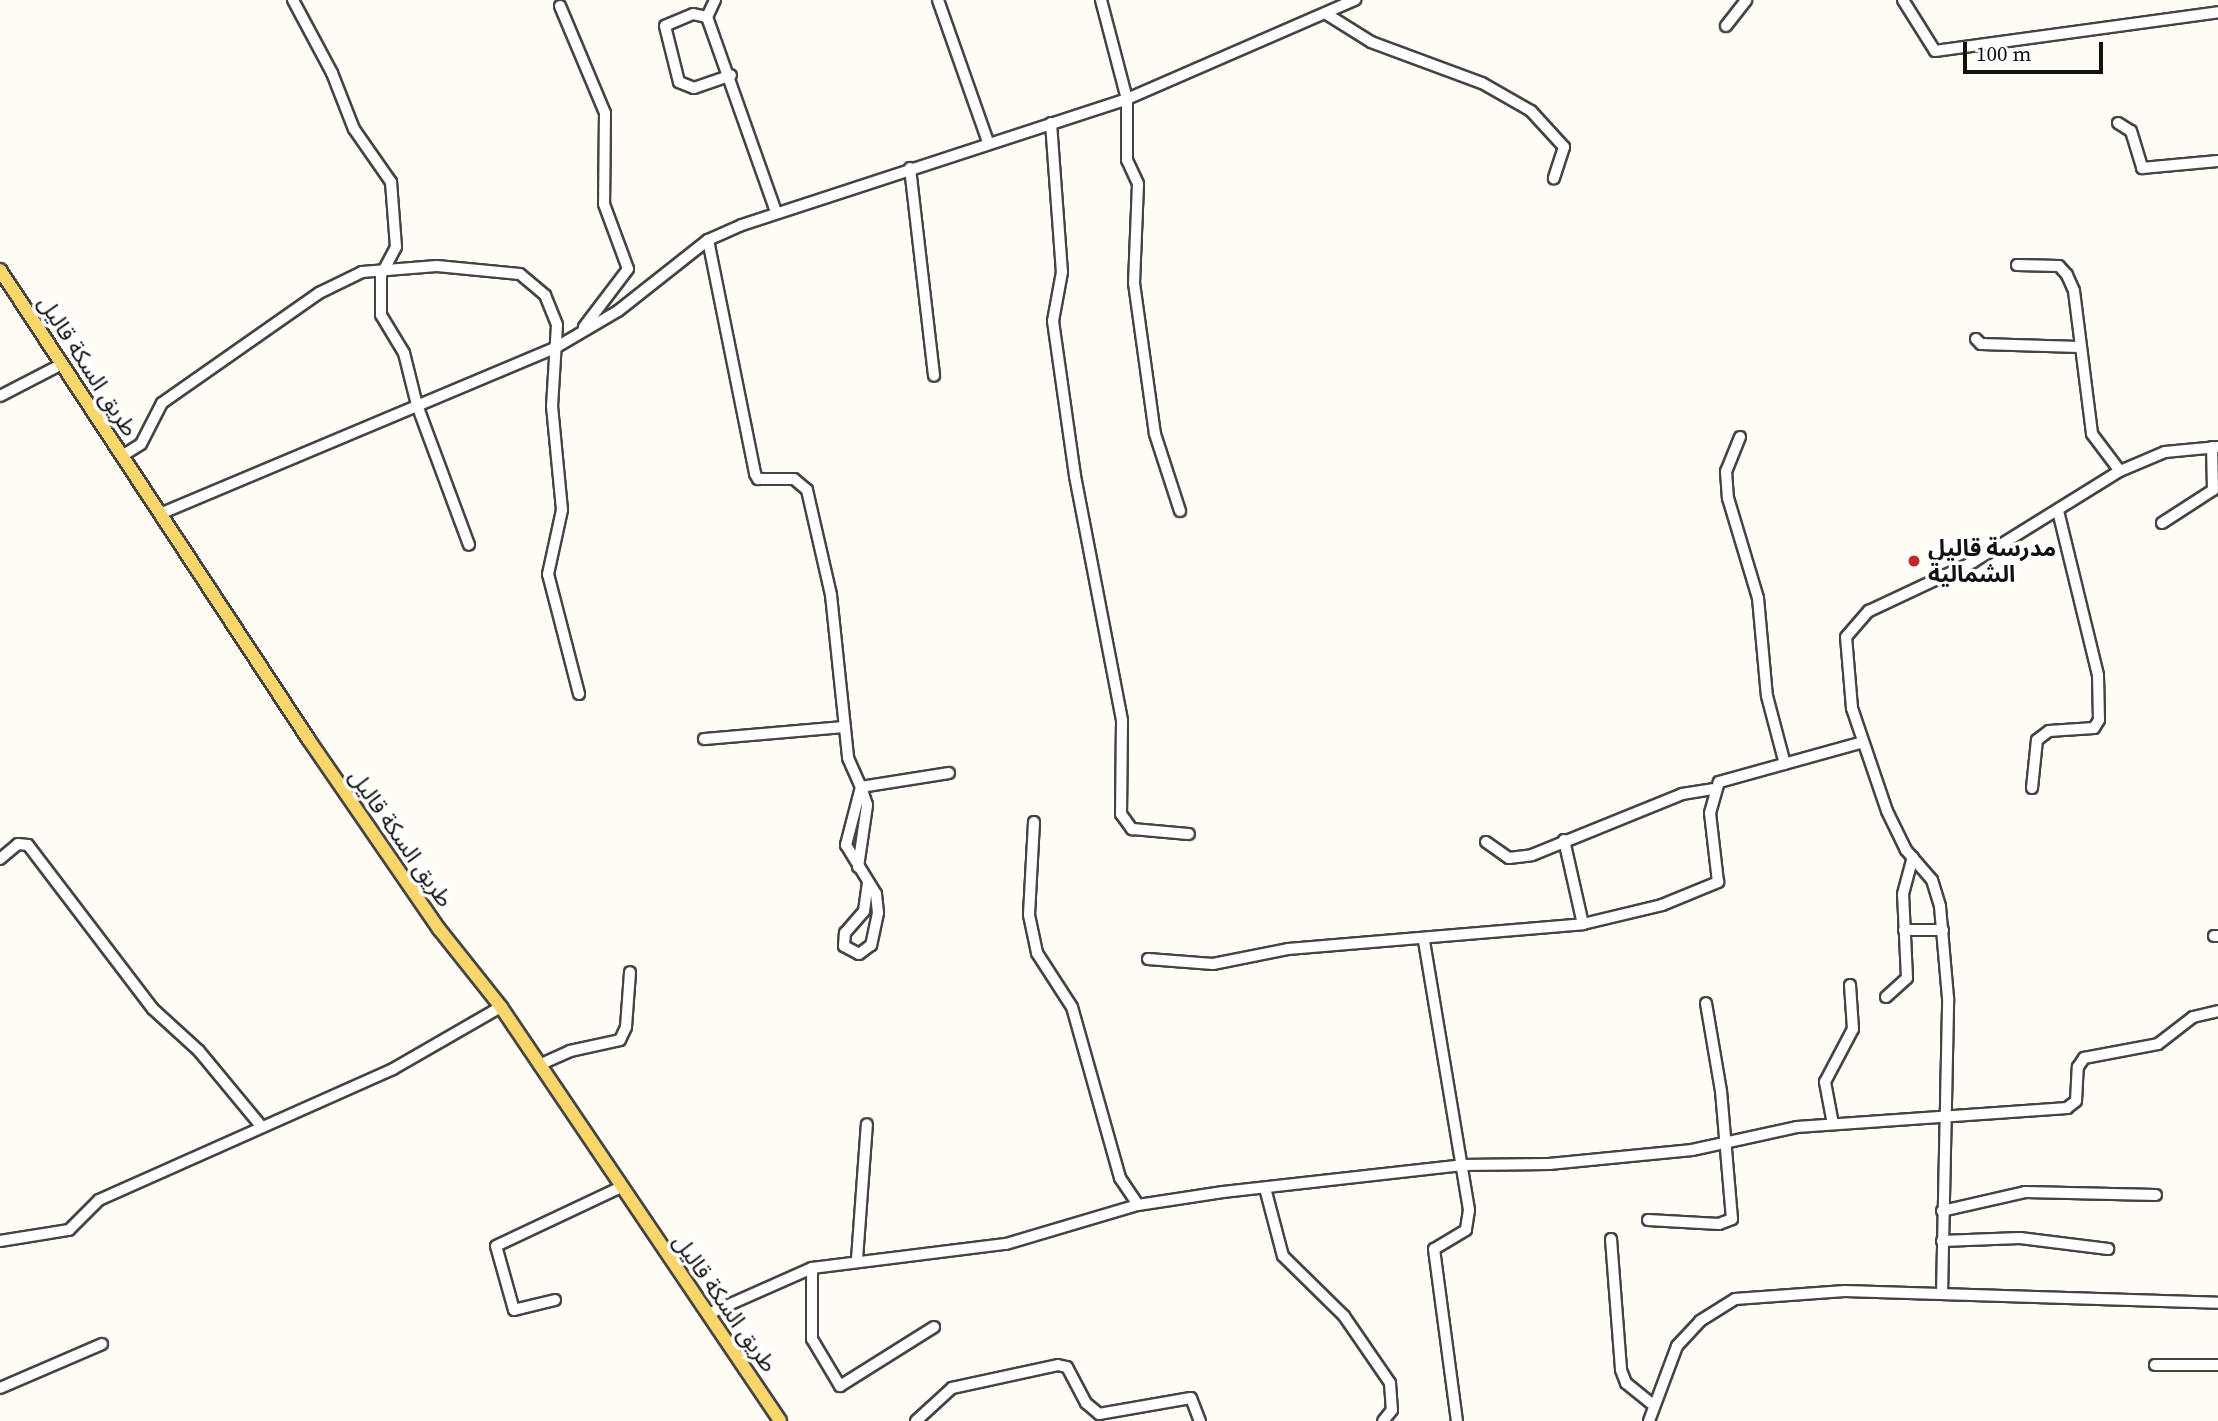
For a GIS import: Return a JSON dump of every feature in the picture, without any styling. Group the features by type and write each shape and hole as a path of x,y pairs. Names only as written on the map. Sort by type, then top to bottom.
{"main road":[{"name":"طريق السكة قاليل","path":"2,276 439,929 500,1007 619,1188 780,1421"}],"street":[{"path":"293,0 332,73 354,129 391,182 397,247 386,266 377,294 381,315 404,353 417,405 469,545"},
{"path":"715,0 707,18 731,75 776,212"},
{"path":"938,0 988,142"},
{"path":"1101,0 1127,99 1127,160 1138,191 1135,284 1155,433 1180,511"},
{"path":"160,514 555,348 618,312 708,240 776,212 1127,99 1328,15 1355,0"},
{"path":"1727,26 1746,0"},
{"path":"1903,0 1935,51 2218,12"},
{"path":"561,6 605,113 604,204 628,269 575,337"},
{"path":"707,18 693,14 665,26 679,82 694,88 731,75"},
{"path":"1328,15 1371,42 1482,83 1531,111 1564,147 1554,178"},
{"path":"1051,123 1062,272 1053,321 1075,476 1088,521 1122,721 1121,814 1132,829 1189,834"},
{"path":"2118,123 2131,131 2142,168 2218,161"},
{"path":"910,168 934,376"},
{"path":"708,240 755,474 758,479 794,479 811,502 835,622 848,758 862,787 867,805 858,867"},
{"path":"2017,265 2064,269 2074,290 2079,347 2092,434 2120,471"},
{"path":"122,456 141,444 162,403 319,293 386,266 520,274 554,310 552,406 562,510 548,574 579,694"},
{"path":"1976,339 1981,344 2079,347"},
{"path":"0,396 62,364"},
{"path":"1741,437 1726,471 1728,498 1758,598 1767,696 1785,764"},
{"path":"1942,1294 1948,998 1944,930 1938,891 1913,857 1887,811 1863,742 1844,663 1846,637 1857,620 2058,511 2120,471 2165,452 2215,447 2213,490 2162,523"},
{"path":"2032,788 2037,740 2049,731 2094,728 2099,720 2098,675 2058,511"},
{"path":"704,739 844,727"},
{"path":"1486,842 1498,854 1521,858 1682,794 1713,789 1724,779 1863,742"},
{"path":"862,787 949,773"},
{"path":"862,787 846,845 868,883 878,913 871,945 859,954 844,946 845,933 864,911 868,883"},
{"path":"1148,960 1213,964 1356,941 1424,941 1583,924 1715,886 1713,789"},
{"path":"1034,822 1029,915 1037,953 1072,1007 1120,1178 1138,1205"},
{"path":"846,845 864,835"},
{"path":"1564,840 1583,924"},
{"path":"0,859 18,844 28,845 153,1009 199,1051 261,1126"},
{"path":"1886,997 1907,978 1903,930 1905,875 1913,857"},
{"path":"1903,930 1944,930"},
{"path":"1424,941 1469,1210 1466,1230 1434,1249 1457,1421"},
{"path":"539,1065 570,1051 620,1040 626,1027 630,972"},
{"path":"1833,1124 1825,1082 1853,1029 1850,985"},
{"path":"1648,1220 1719,1224 1732,1219 1706,1003"},
{"path":"0,1241 69,1230 99,1200 393,1069 500,1007"},
{"path":"708,1314 812,1268 857,1259 1006,1244 1138,1205 1462,1165 1549,1164 1725,1146 1764,1133 1833,1124 2071,1107 2084,1058 2158,1044 2193,1017 2218,1012"},
{"path":"857,1259 867,1124"},
{"path":"555,1300 514,1310 496,1246 619,1188"},
{"path":"1265,1188 1283,1256 1344,1316 1390,1383 1392,1410 1383,1421"},
{"path":"1942,1211 2025,1192 2156,1195"},
{"path":"1942,1241 2020,1238 2108,1250"},
{"path":"1611,1239 1621,1370 1626,1383 1651,1403"},
{"path":"812,1268 812,1339 840,1386 934,1328"},
{"path":"1650,1421 1651,1403 1676,1346 1700,1321 1735,1299 1845,1291 2218,1303"},
{"path":"0,1388 102,1344"},
{"path":"916,1421 952,1388 1058,1364 1068,1367 1086,1403 1099,1414 1191,1398 1200,1421"},
{"path":"2155,1365 2218,1365"}],"place":[{"name":"مدرسة قاليل الشمالية","path":"1914,561"}]}
